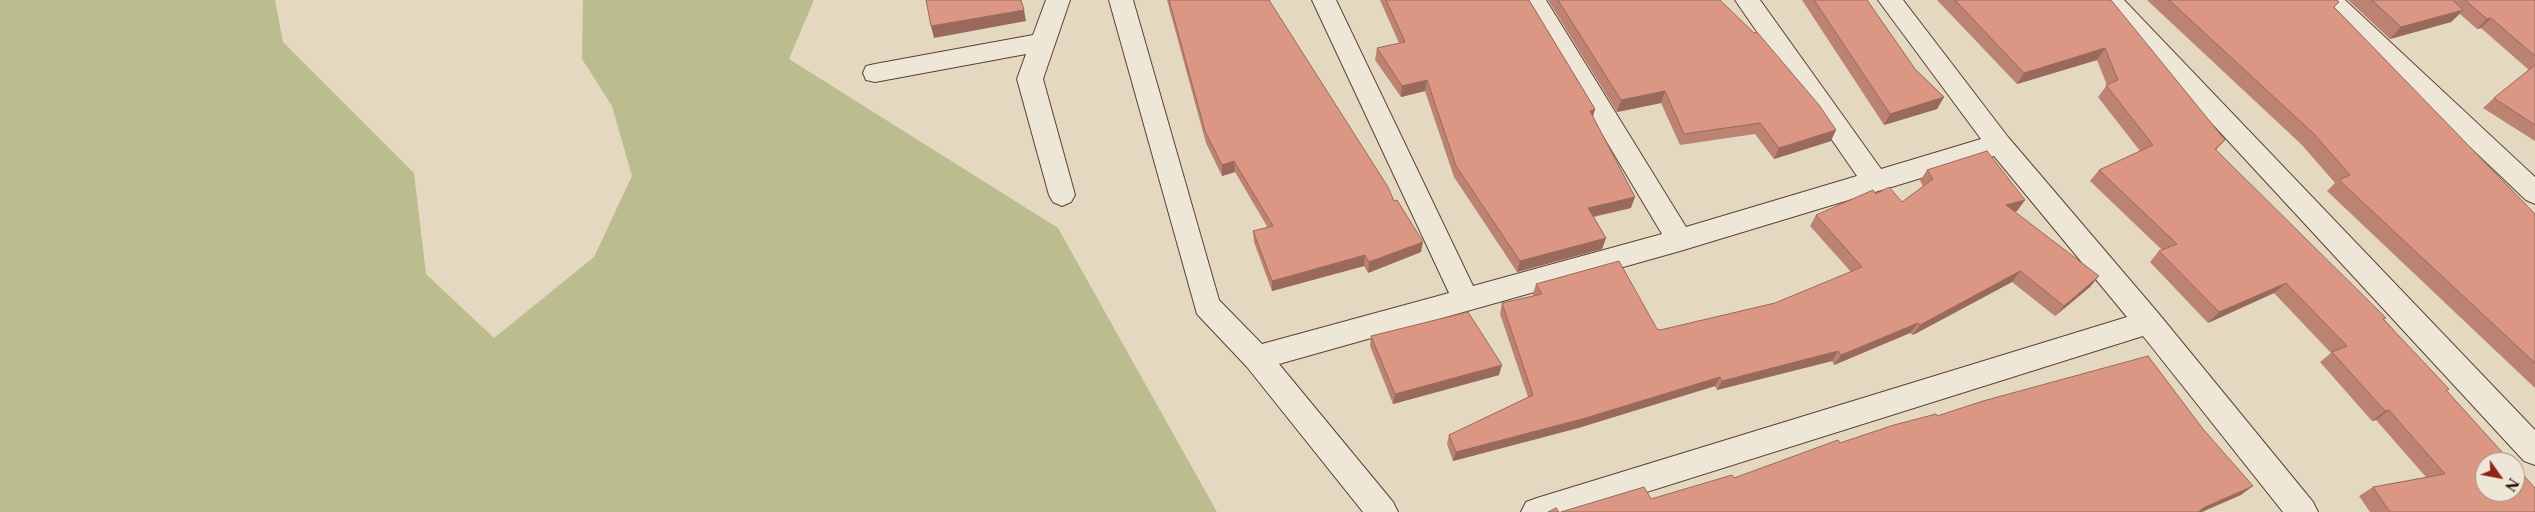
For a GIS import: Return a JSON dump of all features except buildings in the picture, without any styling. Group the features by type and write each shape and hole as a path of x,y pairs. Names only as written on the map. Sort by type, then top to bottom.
{"street":[{"path":"1058,0 1030,79 1062,195"},
{"path":"1121,0 1207,306 1257,358 1382,512"},
{"path":"1324,0 1466,300"},
{"path":"1534,0 1680,240"},
{"path":"1747,0 1876,182"},
{"path":"1890,0 1999,144 2149,322 2302,512"},
{"path":"2110,0 2535,451"},
{"path":"2330,0 2535,193"},
{"path":"875,73 1043,42"},
{"path":"1257,358 1680,240 1999,144"},
{"path":"1537,512 2149,322"}],"green space":[{"path":"0,0 275,0 283,42 414,173 426,274 494,338 594,257 632,176 612,106 582,59 583,0 814,0 789,59 1058,228 1217,512 0,512"}]}
